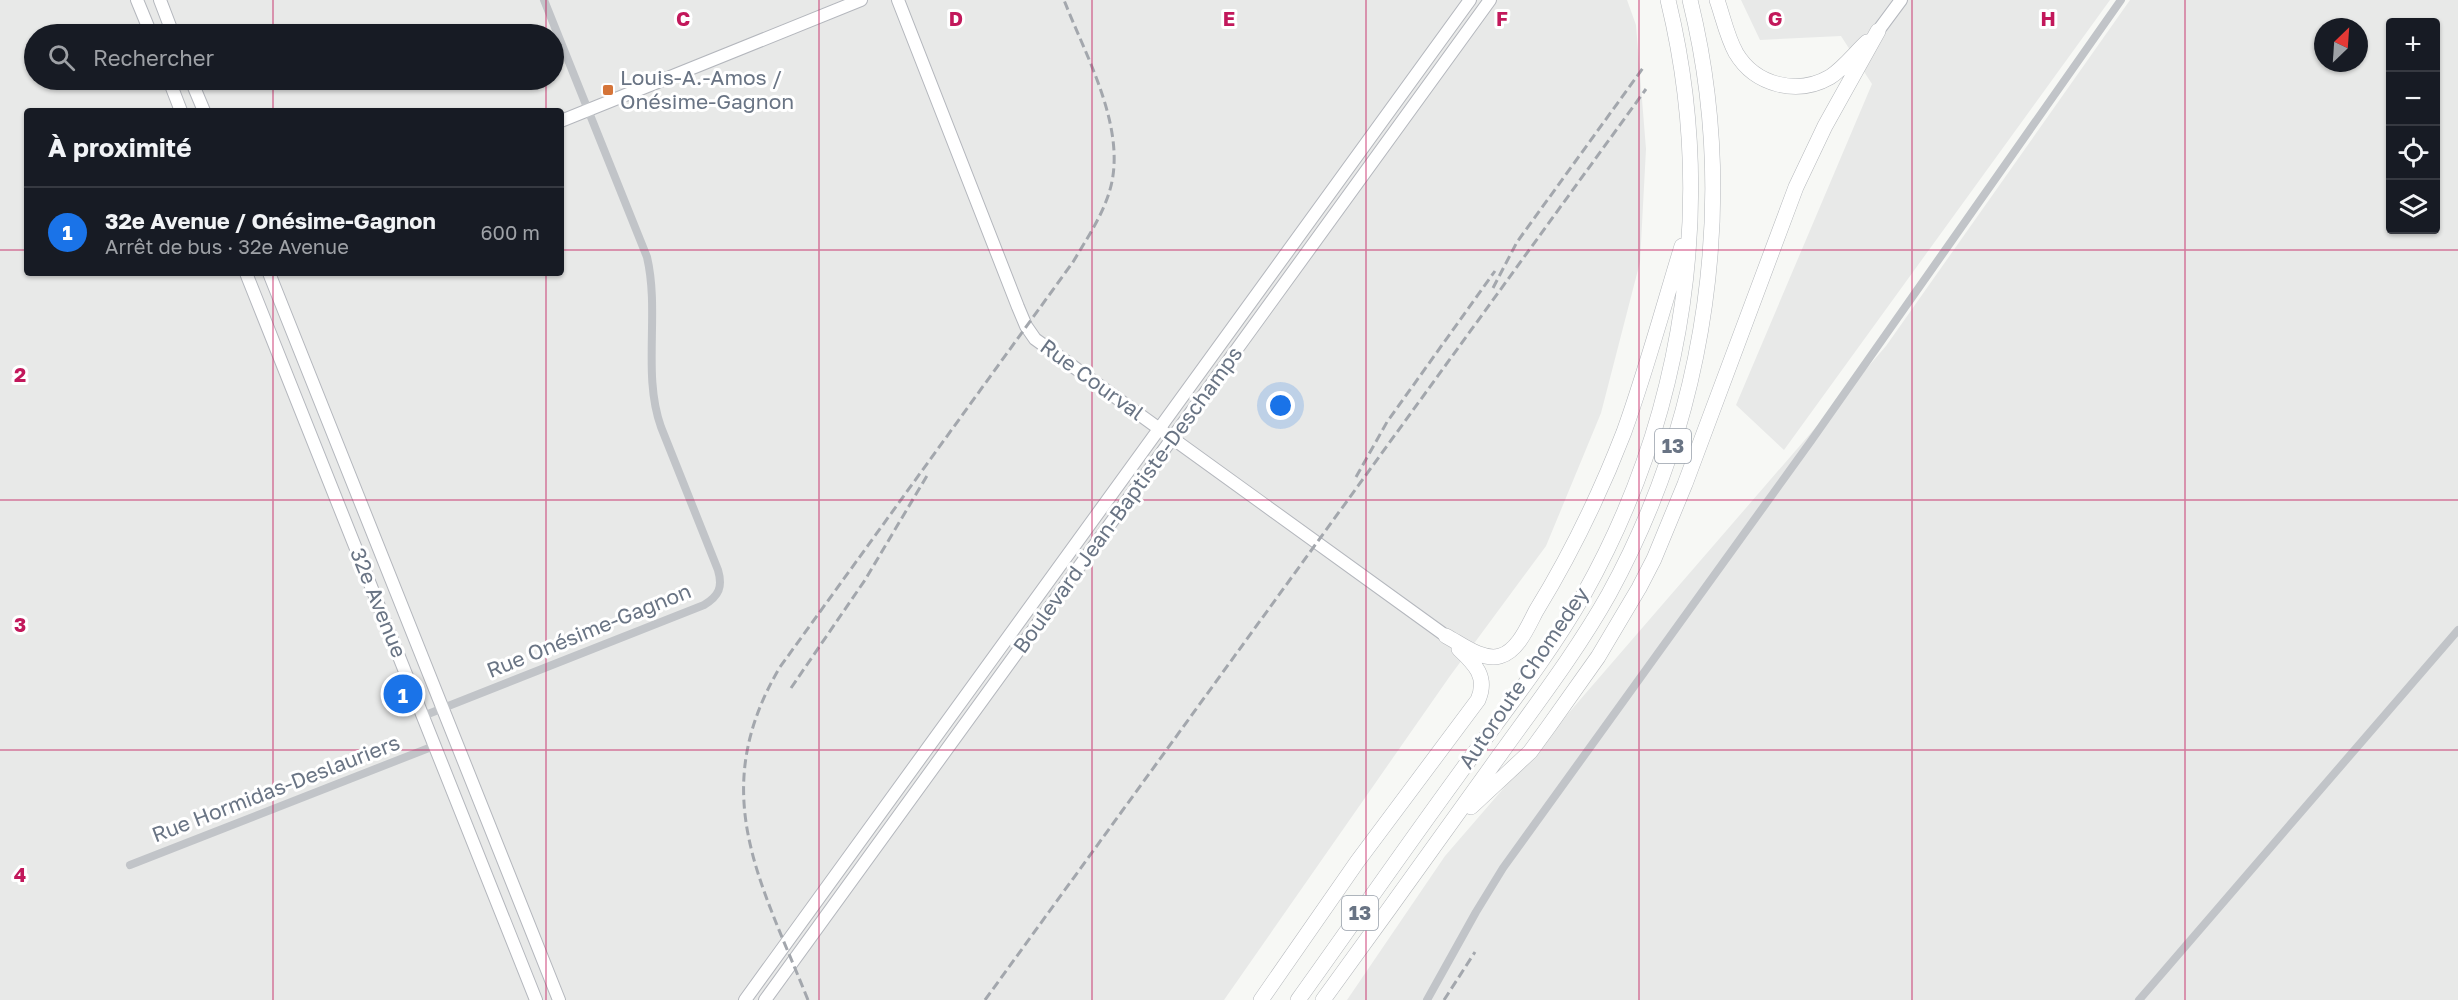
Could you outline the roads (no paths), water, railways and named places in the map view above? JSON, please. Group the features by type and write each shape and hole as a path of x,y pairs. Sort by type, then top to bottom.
{"highway":[{"name":"Autoroute Chomedey","path":"1298,1000 1528,680 1573,612 1608,548 1635,485 1667,384 1683,300 1690,220 1687,116 1680,55 1668,0"},
{"name":"Autoroute Chomedey","path":"1323,1000 1555,679 1599,612 1647,516 1680,422 1704,313 1713,205 1707,90 1690,0"},
{"path":"1717,0 1732,44 1741,60 1760,77 1785,86 1803,86 1828,78 1878,31"},
{"path":"1444,833 1530,752 1593,664 1654,559 1685,484 1796,187 1830,117 1878,31"},
{"path":"1446,636 1486,656 1503,656 1515,646 1542,602 1584,524 1623,434 1690,220"},
{"path":"1261,1000 1331,896 1478,700 1482,688 1480,674 1471,660 1446,636"}],"street":[{"path":"137,0 147,24"},
{"path":"160,0 170,24"},
{"name":"Rue Onésime-Gagnon","path":"544,0 554,24"},
{"path":"564,120 861,0"},
{"name":"Rue Courval","path":"898,0 1031,334 1050,351 1446,636"},
{"name":"Boulevard Jean-Baptiste-Deschamps","path":"746,1000 1470,0"},
{"name":"Boulevard Jean-Baptiste-Deschamps","path":"765,1000 1490,0"},
{"path":"1878,31 1901,0"},
{"path":"1427,1000 1503,868 1811,441 2121,0"},
{"name":"Rue Onésime-Gagnon","path":"423,716 704,605 717,595 721,587 716,564 657,413 653,383 652,293 647,257 564,49"},
{"path":"173,90 180,108"},
{"path":"195,90 203,108"},
{"name":"32e Avenue","path":"247,276 536,1000"},
{"name":"32e Avenue","path":"269,276 559,1000"},
{"path":"1057,571 1070,580"},
{"path":"2139,1000 2458,630"},
{"name":"Rue Hormidas-Deslauriers","path":"130,866 434,746"},
{"path":"764,974 777,984"}],"railway":[{"path":"808,1000 773,915 748,835 744,796 746,755 758,712 780,667 1073,262 1106,202 1114,169 1114,145 1109,120 1093,70 1064,0"},
{"path":"1493,288 1517,242 1643,68"},
{"path":"985,1000 1646,89"},
{"path":"1356,477 1387,422 1495,271"},
{"path":"791,688 865,580 928,474"},
{"path":"1444,1000 1475,952"}],"place":[{"name":"Louis-A.-Amos / Onésime-Gagnon","path":"608,90"},
{"name":"32e Avenue / Onésime-Gagnon","path":"403,694"}]}
